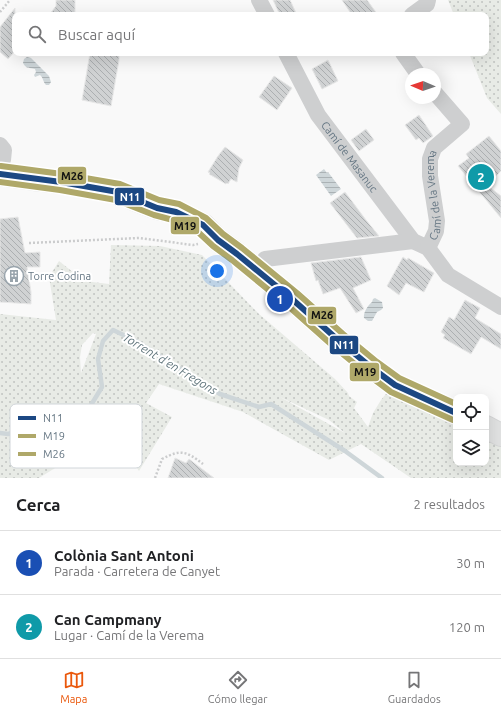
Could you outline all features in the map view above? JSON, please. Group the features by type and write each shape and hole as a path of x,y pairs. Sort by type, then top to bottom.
{"street":[{"path":"259,0 265,12"},
{"path":"416,12 427,4 428,0"},
{"name":"Camí de Masanuc","path":"288,56 318,115 413,241 428,248"},
{"path":"405,56 414,68"},
{"name":"Camí de la Verema","path":"428,248 436,232 437,221 430,176 430,160 434,148 462,124 441,100"},
{"path":"1,160 7,167 13,170 39,173 54,177 61,182 118,192 157,208 176,212 210,232 292,299 356,355 395,385 453,412"},
{"path":"1,160 135,185 159,192 189,206 219,222 242,240 362,343 380,356 409,375 453,396"},
{"path":"210,232 216,228 258,261 413,241"},
{"path":"428,248 448,275 501,307"},
{"path":"489,412 501,418"},
{"path":"489,429 501,435"}],"path":[{"path":"0,12 10,0"},
{"path":"29,243 139,238 193,246 210,232"},
{"path":"155,478 162,459 173,453 184,452 193,456 203,464"}],"shaded area":[{"path":"448,0 501,0 501,114 487,98 470,56 489,56 489,12 453,12"},
{"path":"27,57 31,58 49,76 51,82 49,85 46,85 40,75 35,77 35,69 24,65 24,59"},
{"path":"324,169 341,189 331,196 316,175"},
{"path":"111,245 160,246 202,255 259,314 335,379 349,396 357,402 354,408 368,427 373,413 389,390 453,422 453,466 489,466 489,439 501,445 501,478 411,478 361,444 329,460 243,412 159,384 146,403 172,417 142,466 142,404 10,404 10,468 55,468 39,478 0,478 0,314 56,320 49,277 59,261 84,281 109,284","holes":["93,333 96,334 81,373 80,357 82,345","280,397 329,420 345,433"]},
{"path":"375,298 382,302 383,308 377,312 372,321 368,321 364,318 364,314 367,307"}],"building":[{"path":"56,0 75,0 75,12 51,12 56,6"},
{"path":"273,0 290,0 296,12 279,12"},
{"path":"342,0 367,0 376,12 350,12"},
{"path":"15,8 15,12 12,12 12,54 8,59 0,52 0,27"},
{"path":"89,56 119,56 111,106 82,100"},
{"path":"328,60 338,81 322,89 312,69"},
{"path":"274,76 292,88 277,110 259,97"},
{"path":"419,115 433,136 423,143 419,138 416,140 405,125"},
{"path":"366,129 374,140 359,151 351,140"},
{"path":"489,136 501,151 501,171 487,185 501,196 501,218 458,166 469,158 466,154"},
{"path":"225,147 243,160 239,168 237,182 231,179 228,184 209,174 210,173 208,172"},
{"path":"345,192 379,236 357,238 330,203"},
{"name":"Torre Codina","path":"18,217 25,253 40,252 40,267 27,267 31,292 31,304 0,302 0,219"},
{"path":"361,257 371,280 353,288 364,309 356,313 340,288 323,294 318,280 316,281 311,263"},
{"path":"403,257 407,260 408,258 434,273 424,292 406,283 399,295 387,286"},
{"path":"465,300 480,308 475,318 501,334 501,349 481,337 471,354 443,338 445,335 441,332 449,317 454,320"},
{"path":"175,458 186,463 189,459 214,478 168,478"}],"waterway":[{"name":"Torrent d'en Fregons","path":"92,404 102,387 98,359 103,341 113,330 136,341 220,394 259,407 271,404 345,451 382,478"},
{"name":"Torrent d'en Fregons","path":"0,433 10,433"}],"transit line":[{"name":"M26","path":"1,166 62,174 120,184 159,200 179,204 206,218 223,234 297,293 377,362 399,378 453,403"},
{"name":"N11","path":"0,174 61,182 118,192 157,208 176,212 203,225 218,240 292,299 372,368 395,385 453,412"},
{"name":"M19","path":"0,182 60,190 116,200 154,215 173,220 198,232 213,246 287,305 333,346 391,392 453,420"}],"place":[{"name":"Can Campmany","path":"481,177"},
{"name":"Torre Codina","path":"14,276"},
{"name":"Colònia Sant Antoni","path":"280,299"}]}
